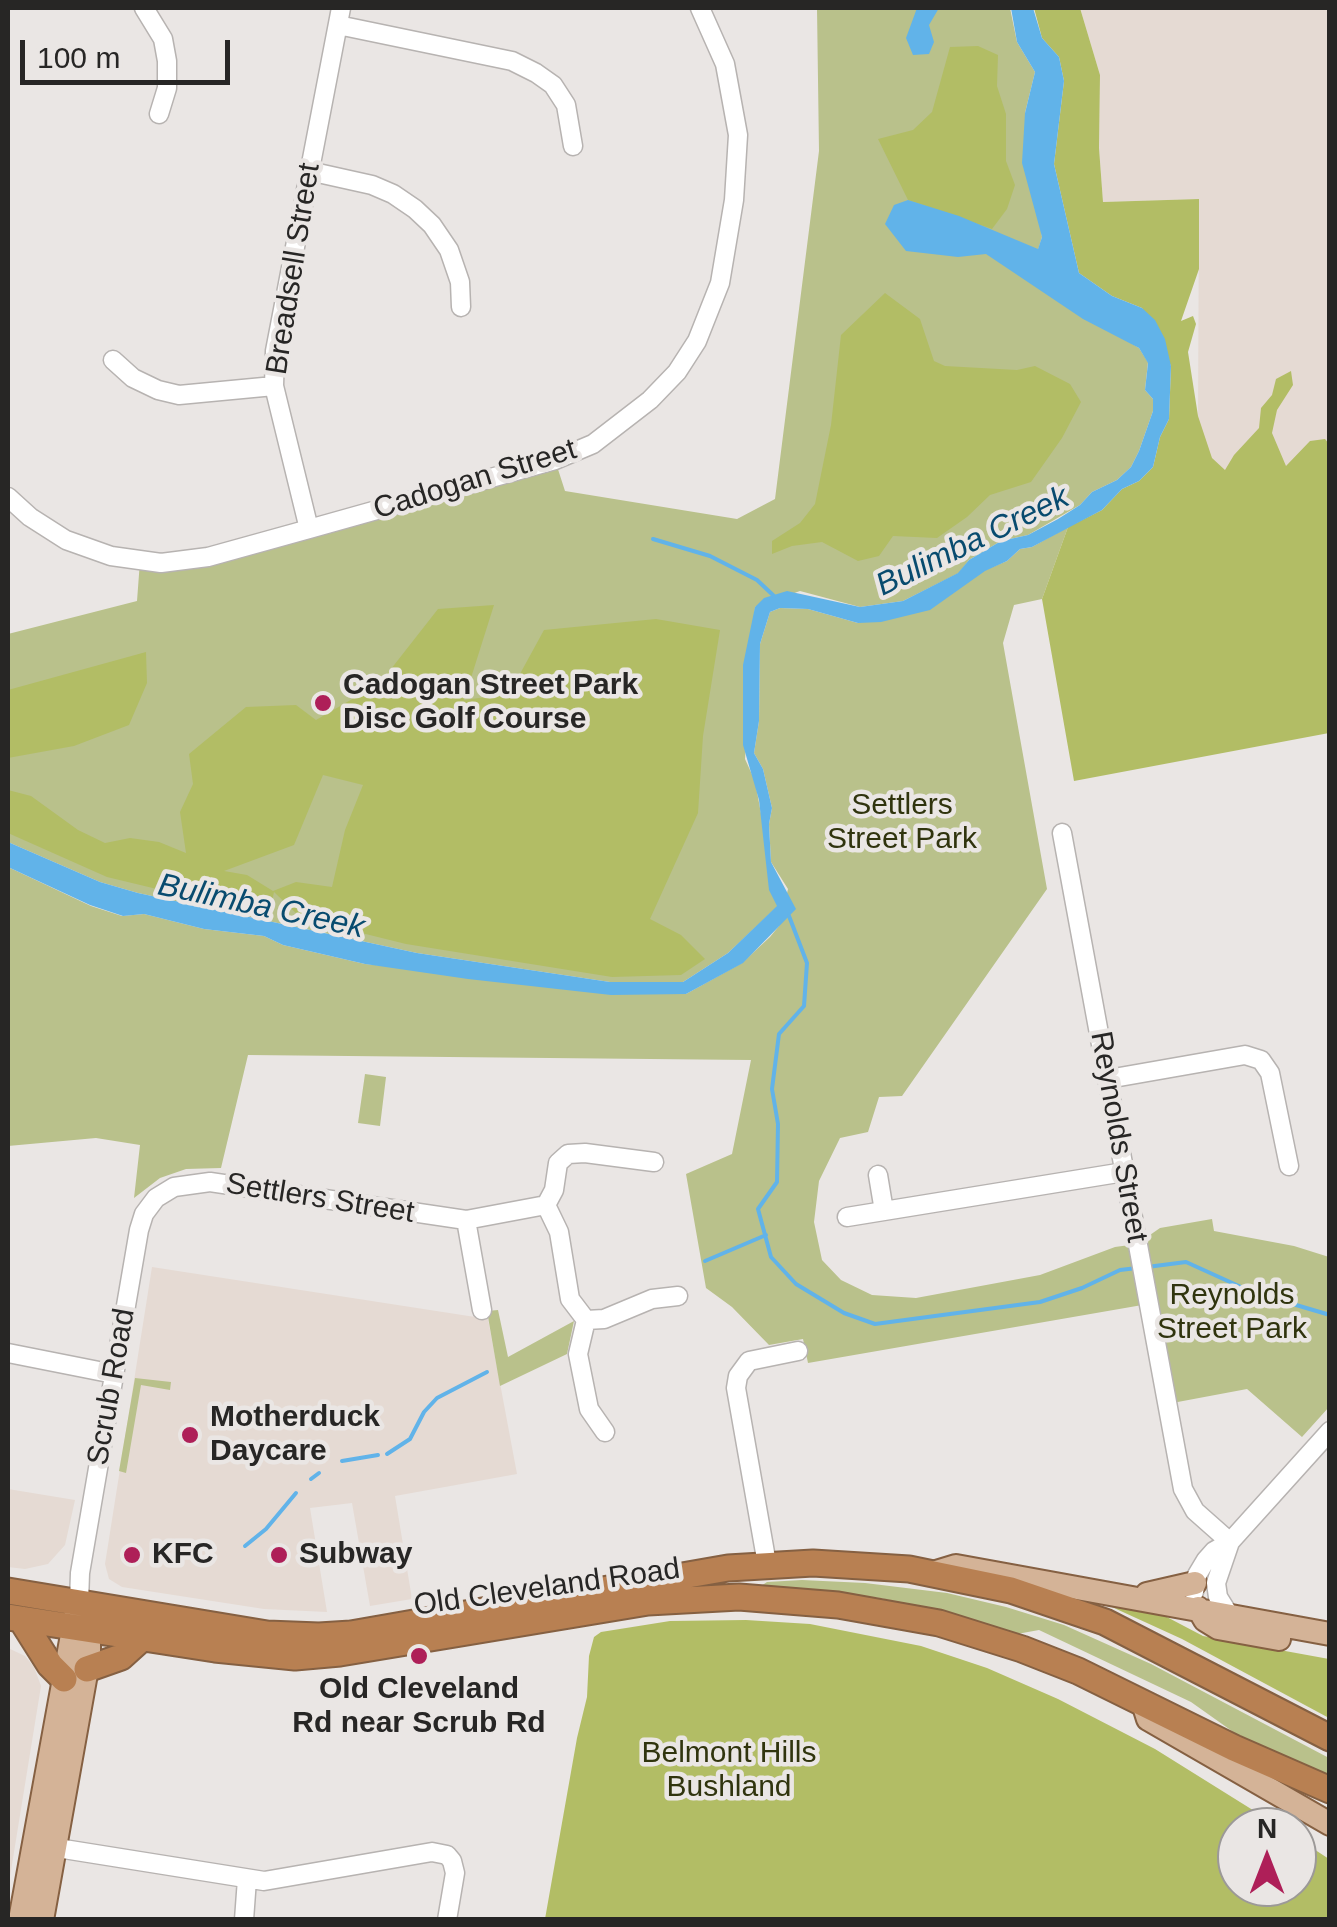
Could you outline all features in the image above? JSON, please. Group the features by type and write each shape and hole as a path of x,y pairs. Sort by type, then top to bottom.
{"highway":[{"name":"Old Cleveland Road","path":"14,1618 332,1636 767,1564 867,1565 933,1572 1011,1590 1105,1622 1330,1738"},
{"name":"Old Cleveland Road","path":"8,1591 142,1638 247,1654 320,1656 623,1604 707,1598 838,1604 969,1631 1078,1671 1330,1790"},
{"path":"14,1618 50,1665 76,1674 121,1657 142,1638"}],"main road":[{"name":"Old Cleveland Road","path":"933,1572 956,1566 1330,1634"},
{"path":"1139,1598 1153,1591 1195,1583"},
{"path":"1198,1608 1205,1620 1218,1628 1330,1648"},
{"name":"Scrub Road","path":"42,1920 46,1846 76,1674 80,1619"},
{"name":"Old Cleveland Road","path":"1142,1703 1148,1719 1330,1824"},
{"name":"Scrub Road","path":"20,1920 46,1846"}],"street":[{"path":"144,8 162,40 167,61 167,88 159,114"},
{"name":"Cadogan Street","path":"8,497 66,540 110,556 161,563 208,557 565,457 593,444 626,421 677,372 697,341 720,283 734,200 738,135 725,64 700,8"},
{"path":"340,16 512,61 536,73 553,85 566,105 573,146"},
{"name":"Breadsell Street","path":"309,529 274,386 279,323 340,16"},
{"path":"309,171 372,185 415,210 432,225 449,250 460,282 461,307"},
{"path":"113,360 133,378 179,395 274,386"},
{"name":"Reynolds Street","path":"1062,833 1183,1489 1196,1511 1230,1542"},
{"path":"1108,1079 1245,1055 1261,1060 1270,1073 1289,1166"},
{"path":"586,1320 570,1299 559,1232 546,1204 554,1190 558,1163 568,1154 654,1162"},
{"path":"847,1217 1124,1172"},
{"path":"878,1175 884,1211"},
{"name":"Settlers Street","path":"174,1186 210,1182 466,1220 546,1204"},
{"name":"Scrub Road","path":"80,1619 80,1573 144,1214 156,1198 174,1186"},
{"path":"466,1220 482,1310"},
{"path":"586,1320 604,1319 652,1299 678,1296"},
{"path":"586,1320 578,1354 590,1409 605,1432"},
{"path":"767,1564 736,1388 738,1376 749,1361 798,1351"},
{"path":"8,1353 114,1374"},
{"path":"1198,1608 1195,1583 1206,1560 1230,1542 1330,1431"},
{"path":"1228,1613 1218,1597 1216,1583 1230,1542"},
{"path":"46,1846 264,1881 432,1852 447,1856 455,1873 447,1920"},
{"path":"244,1920 247,1879"}],"shaded area":[{"path":"1080,8 1329,8 1329,534 1215,559 1198,416 1199,199 1103,202 1100,75"},
{"path":"152,1267 488,1319 517,1474 395,1496 412,1599 370,1606 352,1503 310,1508 327,1612 264,1609 122,1587 109,1579 105,1564"},
{"path":"8,1489 75,1500 65,1545 48,1564 25,1569 8,1567"},
{"path":"8,1648 25,1656 41,1686 8,1889"}],"green space":[{"path":"817,8 1010,8 1017,42 1035,72 1025,113 1042,237 1038,250 1126,340 1139,348 1148,362 1145,390 1153,399 1153,411 1131,467 1117,480 1028,535 1001,541 969,560 959,573 903,601 860,607 800,591 755,607 745,759 755,781 778,906 728,953 683,982 610,982 417,953 138,893 100,882 8,842 8,634 137,601 140,561 161,563 555,460 565,491 737,519 775,499 819,151"},
{"path":"1034,8 1080,8 1100,75 1103,202 1199,199 1199,269 1181,321 1193,316 1196,324 1188,352 1198,416 1212,458 1225,470 1259,428 1261,408 1272,395 1276,379 1291,371 1293,385 1277,410 1272,433 1286,466 1310,441 1325,439 1329,444 1329,733 1074,781 1042,599 1068,527 1102,510 1122,489 1139,481 1153,467 1169,419 1171,366 1142,308 1112,296 1079,273 1054,164 1064,81 1059,57 1042,38"},
{"path":"978,46 998,55 997,86 1006,114 1006,161 1015,185 1007,209 992,229 908,200 878,139 913,130 932,112 950,47"},
{"path":"885,293 920,319 934,361 945,366 1017,370 1035,366 1070,384 1081,402 1031,482 990,495 937,538 893,536 879,556 858,561 822,542 792,546 772,554 772,541 800,523 815,504 831,425 841,335"},
{"name":"Settlers Street Park","path":"1068,527 1042,599 1014,605 1003,643 1047,889 902,1096 879,1097 868,1132 840,1138 819,1181 814,1222 822,1260 841,1280 872,1295 916,1298 1040,1275 1115,1247 1137,1244 1160,1228 1212,1219 1214,1231 1294,1246 1329,1257 1329,1407 1302,1437 1247,1389 1167,1404 1148,1304 808,1363 803,1339 769,1345 732,1307 706,1288 686,1174 732,1154 751,1060 248,1055 221,1168 186,1169 160,1178 134,1198 140,1145 96,1138 8,1146 8,867 91,906 122,916 144,914 204,929 264,936 283,945 365,964 686,994 742,963 770,937 779,926 788,889 771,862 772,808 763,769 754,753 759,721 760,644 770,612 780,608 808,609 858,623 1007,561 1020,549 1032,547"},
{"path":"494,605 464,700 509,694 544,630 656,619 720,630 703,736 698,813 650,919 681,935 705,959 681,975 612,977 406,944 301,918 274,892 269,916 107,877 8,833 8,790 31,796 78,830 105,843 130,838 159,842 186,853 180,812 193,784 189,754 246,707 296,705 316,720 380,683 438,609","holes":["323,775 363,785 345,830 332,887 296,882 273,891 247,875 224,871 294,845"]},
{"path":"146,652 147,683 129,725 74,746 8,758 8,690"},
{"path":"365,1074 386,1077 380,1126 358,1123"},
{"path":"498,1310 508,1357 574,1321 567,1354 500,1386 487,1311"},
{"path":"135,1378 171,1382 170,1390 141,1385 126,1473 119,1471"},
{"path":"802,1580 947,1593 1064,1625 1151,1664 1329,1758 1329,1776 1239,1736 1191,1702 1039,1630 1017,1634 957,1615 880,1598 761,1586 767,1582"},
{"path":"1101,1602 1163,1615 1203,1636 1329,1659 1329,1718 1182,1639"},
{"name":"Belmont Hills Bushland","path":"670,1621 810,1624 921,1646 987,1668 1058,1699 1155,1749 1248,1807 1217,1807 1217,1907 1317,1907 1317,1851 1329,1859 1329,1919 545,1919 587,1697 594,1637 601,1632"}],"water":[{"path":"917,8 939,8 929,25 934,42 929,54 913,55 906,38"},
{"path":"1011,8 1033,8 1042,38 1059,57 1064,81 1054,164 1079,273 1112,296 1142,308 1155,320 1165,339 1171,366 1169,419 1153,467 1139,481 1122,489 1102,510 1032,547 1020,549 930,610 881,622 858,623 808,609 780,608 770,612 760,644 759,721 754,753 763,769 772,808 771,862 796,909 743,963 686,994 611,995 468,979 365,964 283,945 264,936 204,929 144,914 123,916 8,867 8,842 100,882 138,893 417,953 610,982 683,982 728,953 777,906 769,890 759,800 743,745 743,665 755,607 764,598 787,591 860,607 903,601 958,573 969,560 1001,541 1028,535 1058,519 1092,492 1117,480 1131,467 1153,411 1153,399 1145,390 1148,363 1139,348 1083,319 986,254 958,257 906,251 885,224 894,205 908,200 959,216 1038,249 1042,237 1022,163 1025,113 1035,72 1017,42"}],"waterway":[{"path":"653,539 710,556 757,580 774,596"},
{"path":"789,916 807,963 804,1006 779,1034 772,1089 778,1124 777,1182 758,1209 771,1257 796,1284 844,1313 875,1324 1040,1302 1120,1270 1137,1268"},
{"path":"705,1261 766,1235"},
{"path":"1147,1267 1186,1262 1252,1292 1330,1315"},
{"path":"387,1454 410,1439 424,1412 437,1398 487,1372"},
{"path":"342,1461 378,1455"},
{"path":"311,1479 319,1473"},
{"path":"245,1546 266,1529 296,1493"}],"place":[{"name":"Cadogan Street Park Disc Golf Course","path":"323,703"},
{"name":"Motherduck Daycare","path":"190,1435"},
{"name":"KFC","path":"132,1555"},
{"name":"Subway","path":"279,1555"},
{"name":"Old Cleveland Rd near Scrub Rd","path":"419,1656"}],"water label":[{"name":"Bulimba Creek","path":"973,542"},
{"name":"Bulimba Creek","path":"261,907"}],"park label":[{"name":"Reynolds Street Park","path":"1232,1313"}]}
